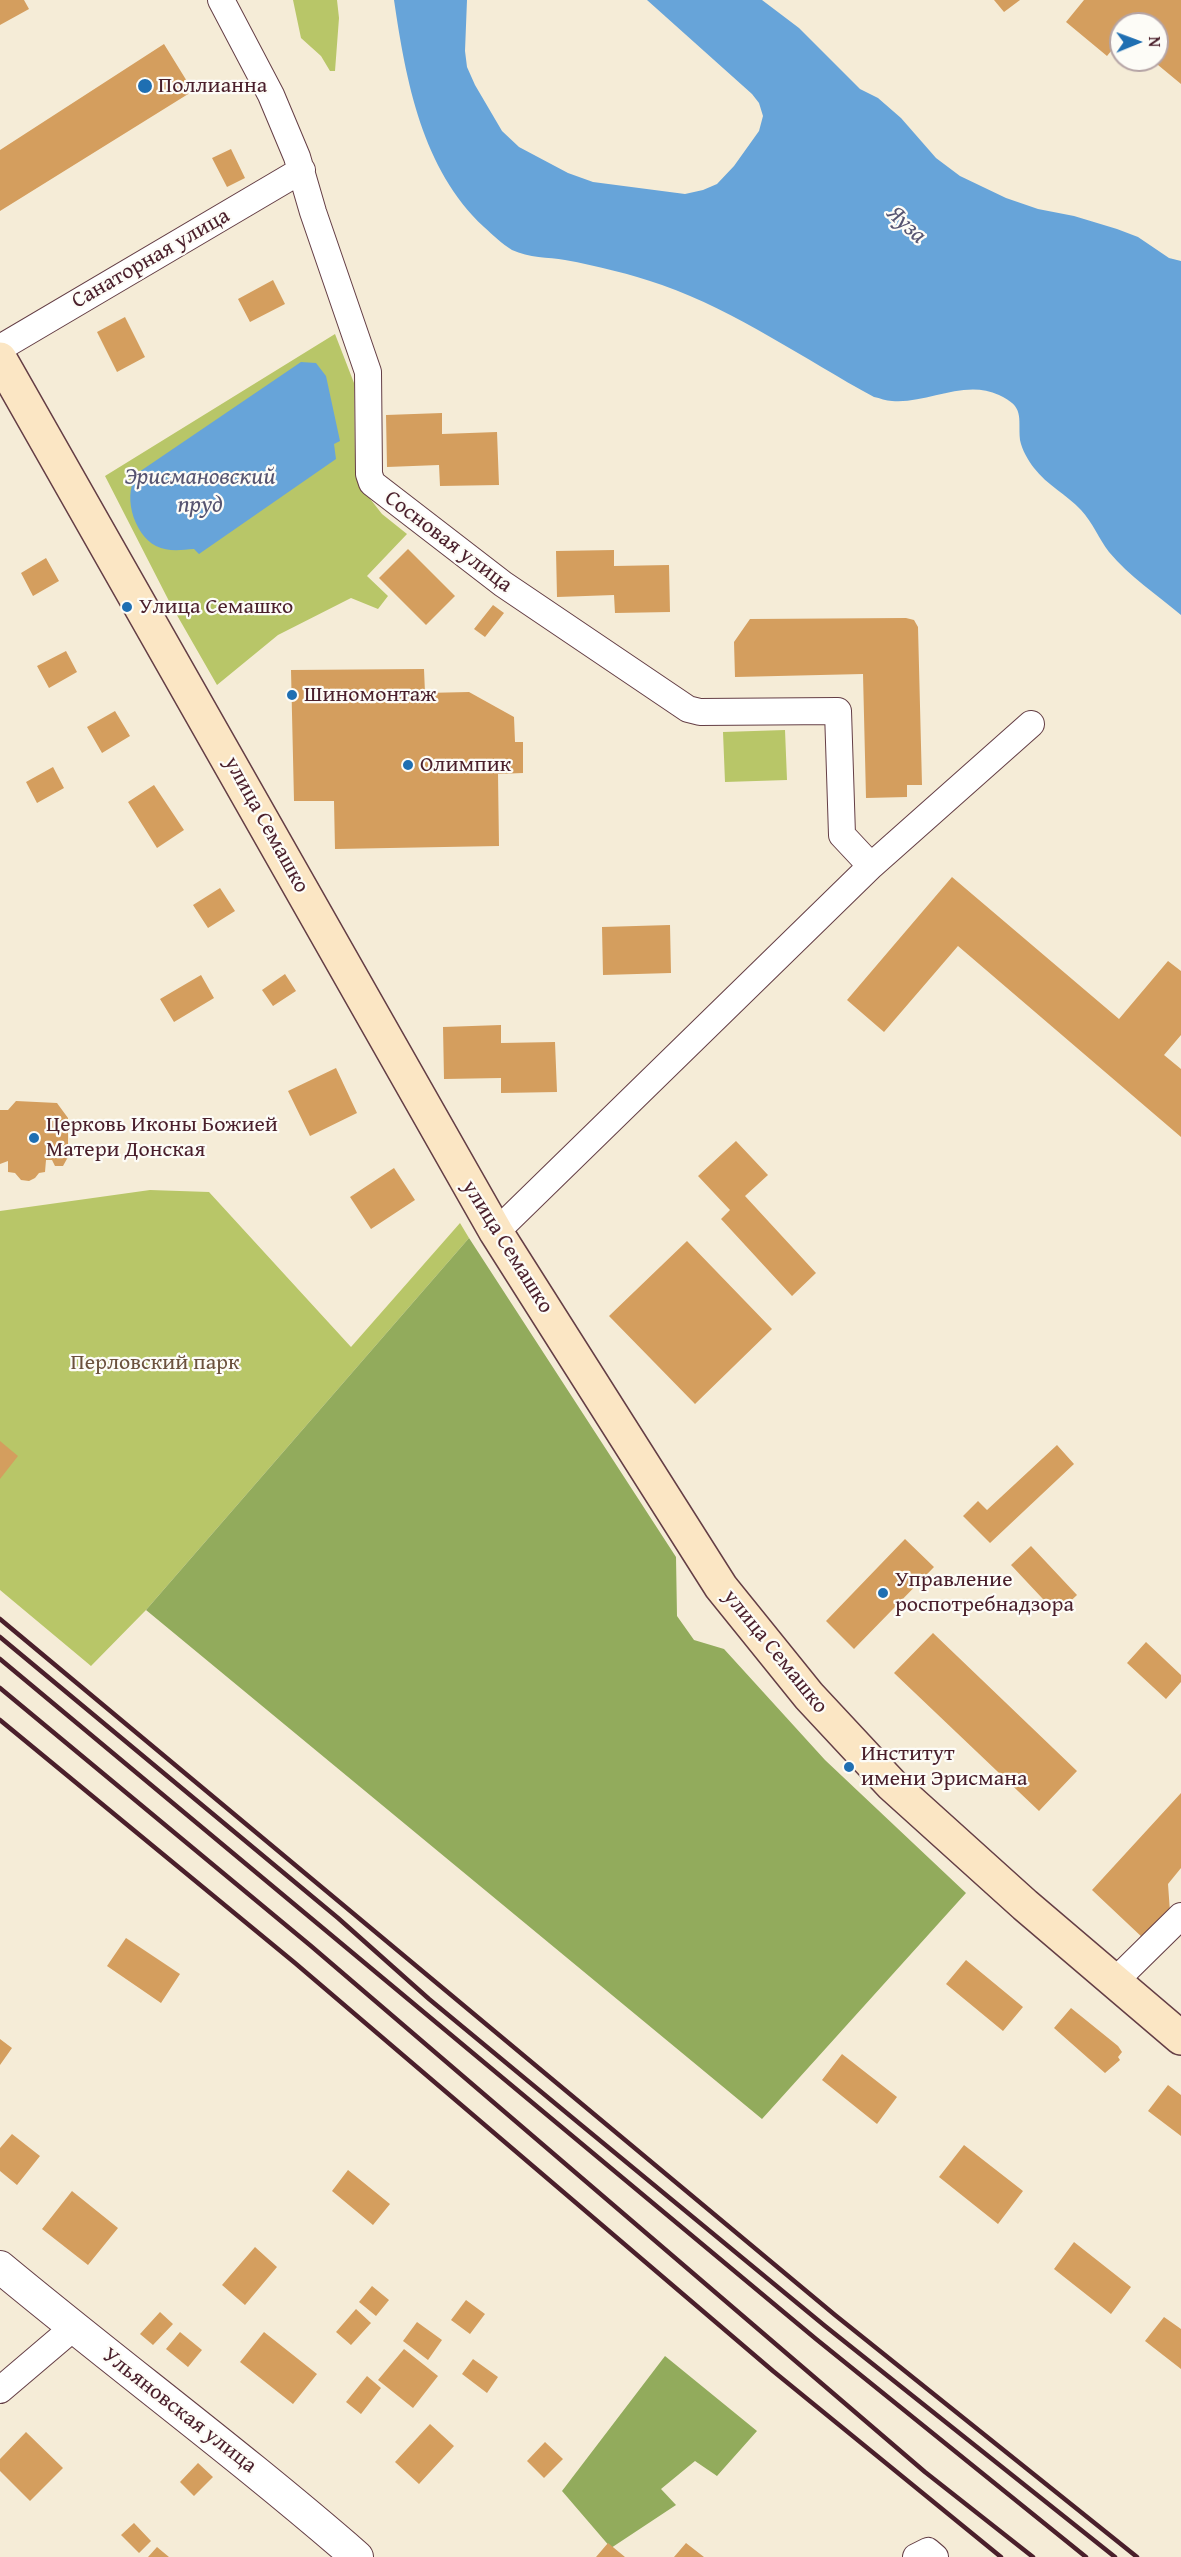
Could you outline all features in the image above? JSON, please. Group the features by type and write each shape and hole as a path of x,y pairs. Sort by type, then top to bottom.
{"main road":[{"name":"улица Семашко","path":"0,359 496,1232 721,1587 758,1635 852,1744 892,1785 1171,2031"}],"street":[{"name":"Сосновая улица","path":"222,0 271,96 302,170 368,372 369,474 372,483 503,584 688,709 700,712 838,711 842,835 871,866"},
{"name":"Санаторная улица","path":"0,348 302,170"},
{"path":"496,1232 871,866 1031,724"},
{"path":"1114,1982 1181,1916"},
{"name":"Ульяновская улица","path":"0,2267 73,2328 273,2484 357,2557"},
{"path":"0,2390 73,2328"}],"green space":[{"path":"293,0 337,0 339,18 335,71 330,71 321,56 301,38"},
{"path":"335,334 354,383 355,456 364,491 382,514 407,534 367,576 388,596 378,609 351,598 278,635 217,685 170,603 105,476"},
{"path":"785,730 787,780 725,782 723,732"},
{"name":"Перловский парк","path":"150,1190 209,1192 351,1347 460,1223 469,1238 146,1610 91,1666 0,1590 0,1211"},
{"path":"469,1238 676,1557 677,1616 694,1640 724,1649 825,1760 966,1893 762,2119 146,1610"},
{"path":"665,2356 757,2431 717,2476 695,2461 661,2489 676,2505 611,2548 562,2491"}],"water":[{"name":"Яуза","path":"394,0 467,0 465,51 467,67 502,131 519,147 568,173 593,182 685,194 717,184 734,166 759,131 763,116 759,103 752,94 647,0 762,0 799,28 860,89 878,98 901,118 936,158 960,176 1006,198 1038,209 1074,216 1138,237 1169,258 1181,261 1181,615 1117,561 1081,510 1034,468 1021,444 1017,408 1007,399 986,391 973,390 905,401 890,401 874,397 744,322 690,296 662,285 602,268 525,255 505,245 463,204 445,178 431,151 411,92"},
{"name":"Эрисмановский пруд","path":"301,362 316,363 326,376 340,441 334,444 336,459 199,554 194,549 161,548 148,540 136,523 130,501 134,480 139,472"}],"building":[{"path":"0,0 24,0 29,9 0,25"},
{"path":"994,0 1020,0 1004,12"},
{"path":"1084,0 1181,0 1181,84 1166,72 1169,72 1169,12 1109,12 1109,54 1107,56 1066,22"},
{"path":"164,44 193,91 0,211 0,150"},
{"path":"231,149 245,178 227,187 212,158"},
{"path":"273,280 285,304 250,322 238,299"},
{"path":"125,317 145,357 117,372 97,332"},
{"path":"442,413 442,434 497,432 499,485 440,486 439,465 387,467 386,415"},
{"path":"408,549 455,596 426,625 379,578"},
{"path":"614,550 614,566 669,565 670,612 615,613 614,595 557,597 556,551"},
{"path":"46,558 59,581 33,596 21,573"},
{"path":"493,605 504,613 485,637 474,629"},
{"path":"906,618 914,620 918,627 922,785 907,785 907,797 866,798 863,674 735,677 734,642 750,619"},
{"path":"66,651 77,672 49,688 37,666"},
{"name":"Олимпик","path":"424,669 425,693 469,692 514,717 515,742 523,742 523,773 498,774 499,846 335,849 334,801 294,801 291,670"},
{"path":"115,711 130,736 102,753 87,727"},
{"path":"53,767 64,788 37,803 26,782"},
{"path":"154,785 184,830 157,848 128,802"},
{"path":"952,877 1119,1019 1168,961 1181,971 1181,1035 1164,1055 1181,1069 1181,1137 958,946 884,1032 847,1000"},
{"path":"220,888 235,911 208,928 193,905"},
{"path":"670,925 671,973 603,975 602,927"},
{"path":"285,974 296,991 273,1006 262,990"},
{"path":"201,975 214,998 174,1022 160,999"},
{"path":"501,1025 501,1043 555,1042 557,1092 501,1093 501,1078 444,1079 443,1027"},
{"path":"336,1068 357,1113 310,1136 288,1091"},
{"name":"Церковь Иконы Божией Матери Донская","path":"16,1101 57,1103 68,1118 68,1157 63,1166 55,1166 52,1160 46,1160 45,1172 39,1173 29,1181 21,1180 15,1173 8,1172 8,1161 0,1164 0,1110 8,1110"},
{"path":"736,1141 768,1175 745,1196 816,1273 792,1296 721,1219 730,1210 698,1176"},
{"path":"394,1168 415,1200 371,1229 350,1197"},
{"path":"687,1241 772,1329 695,1404 609,1316"},
{"path":"0,1441 18,1456 0,1479"},
{"path":"1057,1445 1074,1464 990,1543 963,1516 978,1501 987,1510"},
{"path":"905,1539 934,1567 854,1649 826,1621"},
{"path":"1031,1546 1077,1595 1057,1614 1011,1565"},
{"path":"933,1633 1077,1771 1039,1811 894,1673"},
{"path":"1146,1642 1181,1675 1181,1682 1166,1699 1127,1663"},
{"path":"1181,1793 1181,1868 1168,1884 1170,1912 1144,1939 1092,1890"},
{"path":"126,1938 180,1974 161,2003 107,1966"},
{"path":"966,1960 1023,2007 1003,2031 946,1984"},
{"path":"1071,2008 1118,2046 1122,2052 1118,2057 1120,2060 1105,2073 1054,2028"},
{"path":"0,2039 12,2048 0,2065"},
{"path":"842,2054 897,2097 877,2124 822,2080"},
{"path":"1168,2085 1181,2095 1181,2136 1148,2111"},
{"path":"12,2134 40,2156 17,2185 0,2171 0,2148"},
{"path":"964,2145 1023,2191 998,2224 939,2177"},
{"path":"348,2170 390,2204 373,2225 332,2191"},
{"path":"72,2191 118,2228 88,2265 42,2229"},
{"path":"1074,2242 1131,2287 1111,2314 1054,2269"},
{"path":"255,2247 277,2267 245,2305 222,2285"},
{"path":"372,2286 389,2300 376,2316 359,2302"},
{"path":"466,2300 485,2314 470,2334 451,2320"},
{"path":"356,2309 371,2323 351,2345 336,2332"},
{"path":"160,2312 173,2324 153,2345 140,2334"},
{"path":"1164,2317 1181,2329 1181,2369 1145,2341"},
{"path":"417,2322 442,2340 428,2360 403,2341"},
{"path":"180,2332 202,2350 188,2367 166,2349"},
{"path":"264,2332 317,2374 293,2404 240,2362"},
{"path":"404,2349 438,2376 413,2408 378,2380"},
{"path":"473,2359 498,2377 487,2393 462,2374"},
{"path":"367,2376 381,2388 361,2414 346,2402"},
{"path":"430,2424 454,2446 419,2484 395,2462"},
{"path":"26,2432 63,2468 30,2501 0,2471 0,2459"},
{"path":"545,2442 563,2459 544,2478 527,2461"},
{"path":"198,2463 213,2477 194,2496 180,2482"},
{"path":"134,2523 151,2541 139,2553 121,2535"},
{"path":"608,2543 625,2557 596,2557"},
{"path":"686,2543 704,2557 674,2557"},
{"path":"157,2547 169,2557 148,2557"}],"railway":[{"path":"0,1619 835,2315 1137,2557"},
{"path":"0,1637 338,1918 429,1999 580,2124 825,2326 1115,2557"},
{"path":"0,1659 816,2339 1086,2557"},
{"path":"0,1688 311,1946 925,2472 1033,2557"},
{"path":"0,1720 295,1963 773,2371 1001,2557"}],"place":[{"name":"Поллианна","path":"145,86"},
{"name":"Улица Семашко","path":"127,607"},
{"name":"Шиномонтаж","path":"292,695"},
{"name":"Олимпик","path":"408,765"},
{"name":"Церковь Иконы Божией Матери Донская","path":"34,1138"},
{"name":"Управление роспотребнадзора","path":"883,1593"},
{"name":"Институт имени Эрисмана","path":"849,1767"}]}
